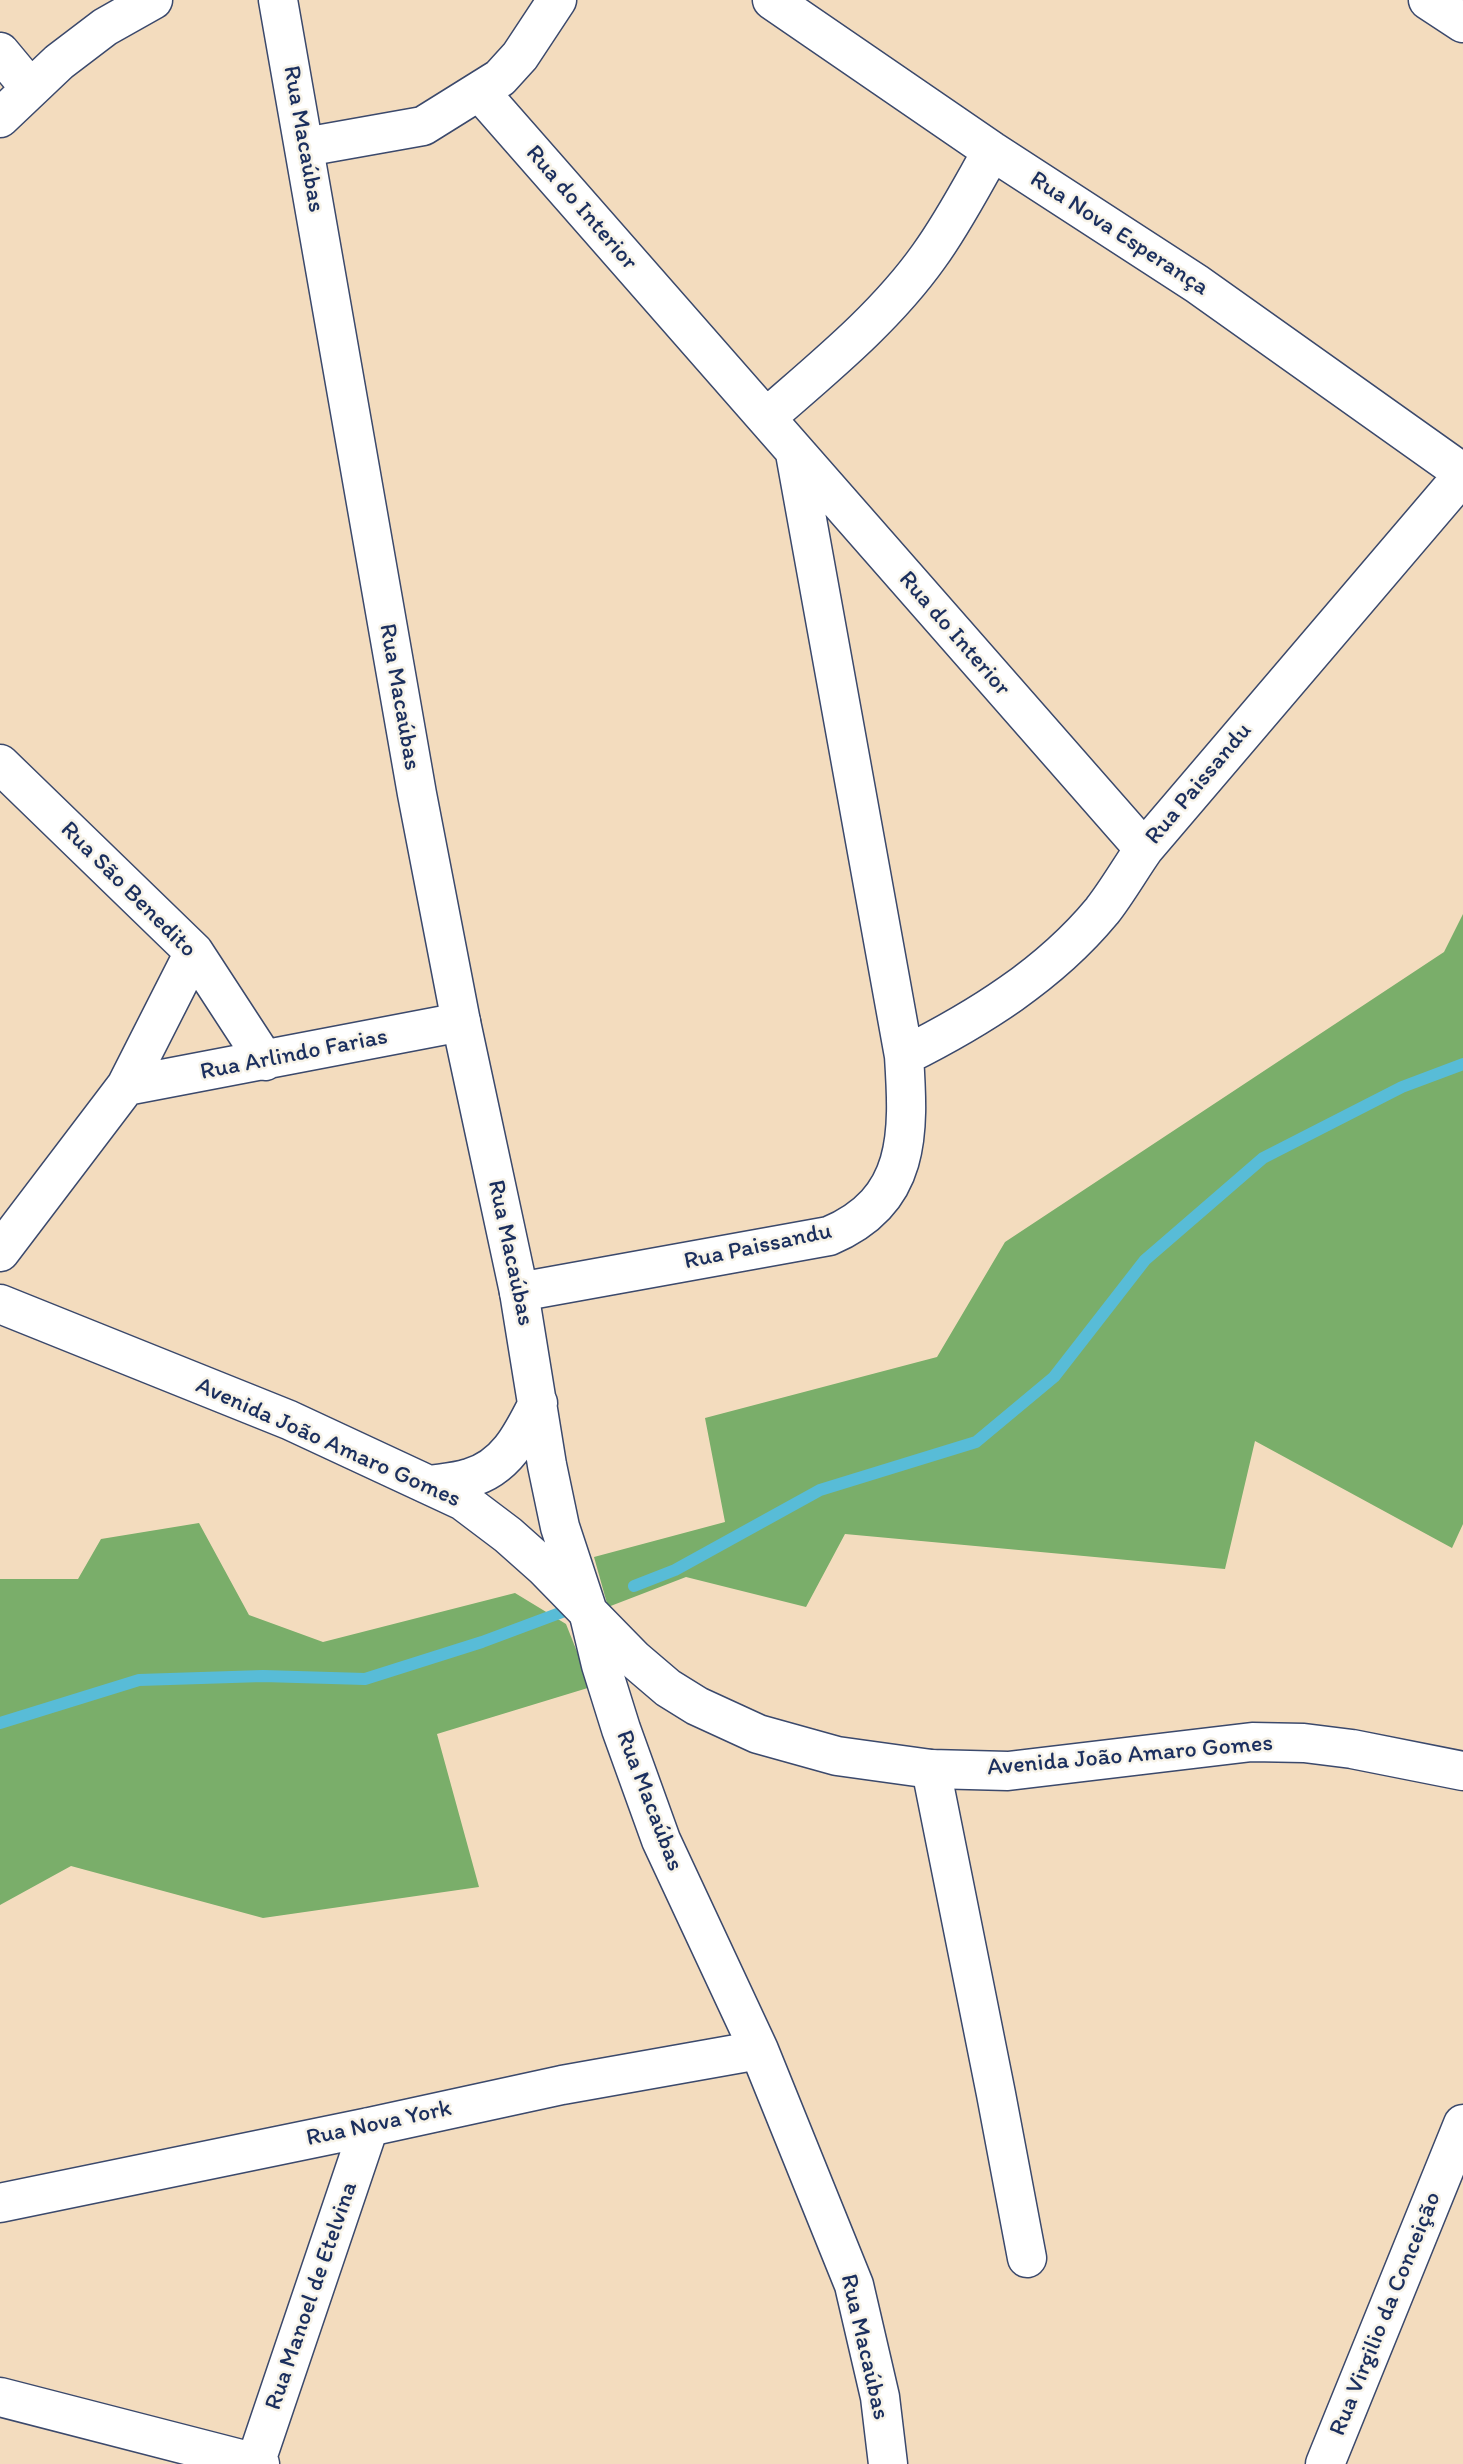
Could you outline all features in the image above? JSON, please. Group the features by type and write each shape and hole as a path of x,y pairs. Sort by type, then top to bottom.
{"street":[{"path":"0,118 30,88 105,27 153,0"},
{"name":"Rua Macaúbas","path":"278,0 378,580 461,1022 519,1292 547,1465 560,1527 589,1615 621,1729 661,1840 759,2050 854,2285 880,2397 887,2464"},
{"path":"305,148 422,126 480,92 500,78 520,56 557,0"},
{"name":"Rua Nova Esperança","path":"772,0 992,151 1197,284 1463,474"},
{"path":"1428,0 1463,23"},
{"path":"0,52 30,88"},
{"name":"Rua do Interior","path":"480,92 1144,849"},
{"path":"766,417 854,339 902,290 936,246 992,151"},
{"name":"Rua Paissandu","path":"519,1292 829,1236 865,1216 899,1167 905,1146 908,1108 904,1056 796,453"},
{"name":"Rua Paissandu","path":"904,1056 959,1028 1048,966 1104,909 1144,849 1463,474"},
{"name":"Rua São Benedito","path":"0,764 194,951 265,1061"},
{"path":"0,1252 127,1086 194,951"},
{"name":"Rua Arlindo Farias","path":"127,1086 461,1022"},
{"name":"Avenida João Amaro Gomes","path":"0,1304 289,1420 463,1501 544,1567 634,1659 668,1688 697,1706 758,1734 837,1756 932,1769 1008,1771 1252,1742 1352,1749 1463,1771"},
{"path":"430,1485 470,1478 497,1465 519,1441 538,1403"},
{"path":"932,1769 1027,2258"},
{"name":"Rua Nova York","path":"0,2203 562,2085 759,2050"},
{"name":"Rua Virgilio da Conceição","path":"1325,2464 1463,2124"},
{"name":"Rua Manoel de Etelvina","path":"257,2464 369,2127"},
{"path":"0,2398 257,2464"}],"green space":[{"path":"1463,914 1463,1524 1452,1548 1255,1441 1225,1569 845,1534 806,1607 686,1577 608,1607 594,1557 725,1522 705,1418 937,1357 1005,1242 1444,952"},
{"path":"199,1523 249,1615 323,1642 515,1593 566,1624 591,1687 437,1734 479,1887 263,1918 71,1866 0,1905 0,1579 78,1579 101,1539"}],"waterway":[{"path":"634,1586 675,1570 820,1490 976,1442 1054,1377 1145,1260 1263,1158 1402,1087 1463,1064"},
{"path":"0,1723 139,1680 263,1676 365,1679 482,1642 565,1611"}]}
